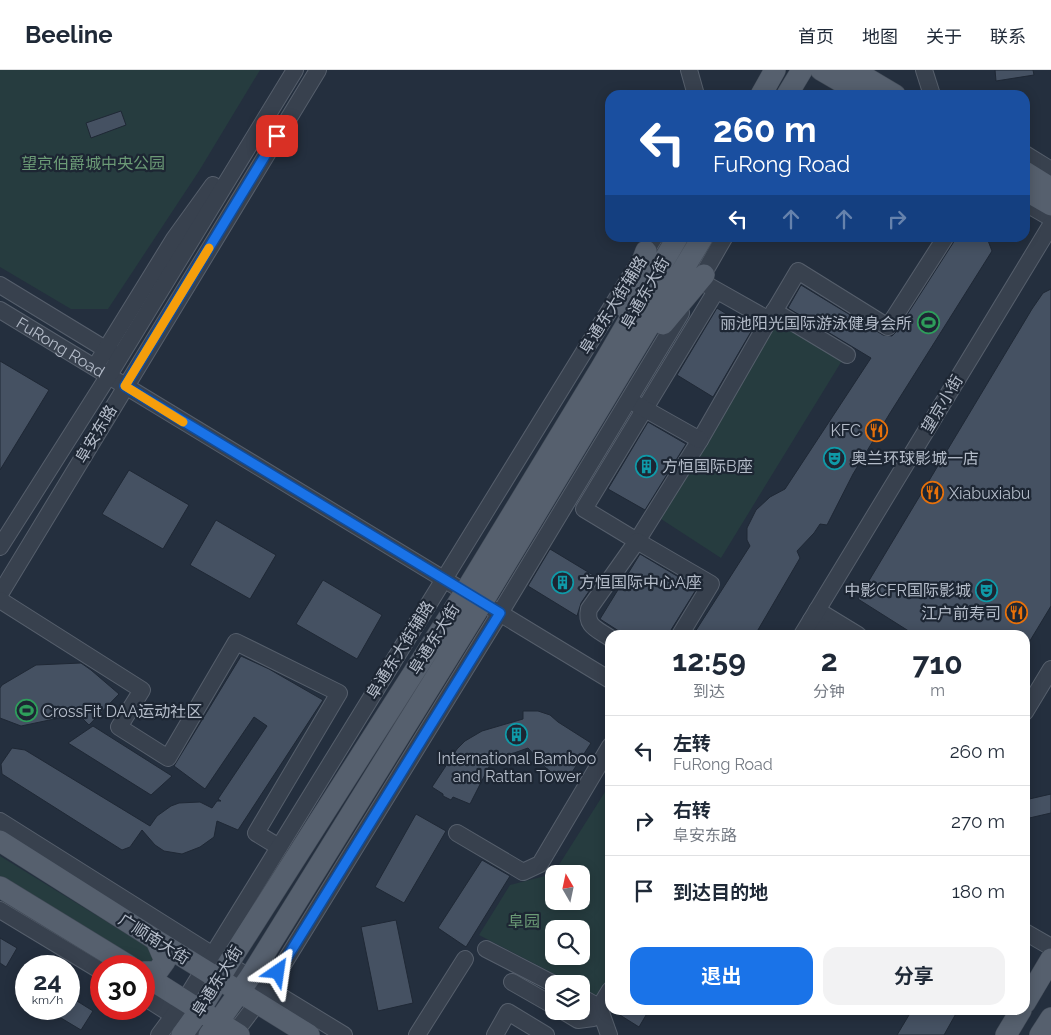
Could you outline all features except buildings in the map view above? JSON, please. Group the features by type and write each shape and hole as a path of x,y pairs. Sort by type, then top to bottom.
{"main road":[{"path":"764,90 775,70"},
{"path":"790,90 802,70"},
{"path":"821,70 855,90"},
{"path":"853,70 887,90"},
{"path":"1030,175 1051,188"},
{"path":"1030,193 1051,205"},
{"name":"阜通东大街","path":"615,384 675,242"},
{"name":"阜通东大街","path":"206,1026 254,990 482,603 700,242"},
{"path":"615,384 650,244"},
{"path":"615,384 707,282"},
{"name":"阜通东大街","path":"206,1026 216,966 482,603"},
{"name":"广顺南大街","path":"0,841 156,940 216,966 254,990 309,1035"},
{"path":"0,887 111,955"},
{"path":"155,972 164,961 156,940"},
{"path":"1030,995 1051,959"},
{"path":"155,983 206,1026"},
{"path":"1006,1035 1018,1015"},
{"path":"1040,1035 1051,1018"}],"street":[{"path":"0,285 113,354 174,239 212,188 284,70"},
{"name":"阜安东路","path":"0,547 102,371 296,70"},
{"name":"阜安东路","path":"0,594 318,70"},
{"path":"689,70 695,90"},
{"path":"924,70 930,90"},
{"path":"1030,157 1051,170"},
{"path":"1030,206 1051,218"},
{"name":"望京小街","path":"805,630 1051,225"},
{"path":"683,630 711,584 584,510 644,409 707,282 722,242"},
{"path":"605,634 590,624 587,617 589,609 637,541 700,440 798,271 888,327 942,242"},
{"name":"阜通东大街辅路","path":"216,966 279,847 650,244"},
{"path":"707,282 847,355"},
{"name":"FuRong Road","path":"0,310 605,677"},
{"path":"615,384 644,409 700,440"},
{"path":"0,600 142,690 119,727 168,758 236,642 339,693 256,833 279,847"},
{"path":"817,610 832,630"},
{"path":"817,610 850,630"},
{"path":"1030,704 1051,669"},
{"path":"457,832 523,872 540,864 605,754"},
{"path":"0,821 216,966"},
{"path":"0,910 90,965"},
{"path":"1030,935 1051,947"},
{"path":"486,949 545,979"},
{"path":"417,1035 465,958"},
{"path":"512,982 545,1001"},
{"path":"254,990 344,1035"},
{"path":"590,1018 605,998"},
{"path":"590,1002 600,1007 609,1035"},
{"path":"155,1003 206,1026"},
{"path":"494,1035 508,1012 546,1035"},
{"path":"159,1035 206,1026"}],"green space":[{"name":"望京伯爵城中央公园","path":"0,70 260,70 199,171 108,309 71,309 0,267"},
{"path":"778,319 843,359 721,558 658,517"},
{"name":"阜园","path":"605,792 605,988 600,997 590,992 590,975 557,975 479,935 510,885 545,876 545,910 590,910 590,865 559,865"},
{"path":"0,856 156,952 158,960 155,963 155,955 128,955 0,876"}],"slow traffic":[{"path":"183,422 125,386 209,248"}],"place":[{"name":"丽池阳光国际游泳健身会所","path":"928,323"},
{"name":"KFC","path":"877,430"},
{"name":"奥兰环球影城一店","path":"835,458"},
{"name":"方恒国际B座","path":"646,466"},
{"name":"Xiabuxiabu","path":"933,493"},
{"name":"方恒国际中心A座","path":"563,582"},
{"name":"中影CFR国际影城","path":"987,590"},
{"name":"江户前寿司","path":"1017,613"},
{"name":"CrossFit DAA运动社区","path":"26,711"},
{"name":"International Bamboo and Rattan Tower","path":"517,734"}],"route":[{"path":"277,136 125,386 500,613 278,972"}]}
